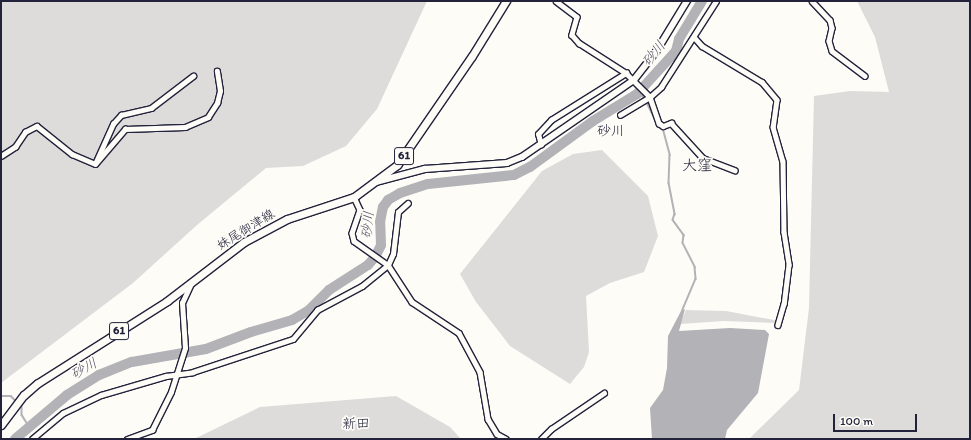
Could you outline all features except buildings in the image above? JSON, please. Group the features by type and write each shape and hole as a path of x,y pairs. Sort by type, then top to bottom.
{"main road":[{"name":"妹尾御津線","path":"1,425 24,395 38,383 167,300 267,228 354,197 397,165 472,56 506,1"}],"street":[{"path":"556,1 577,17 572,35 579,43 636,81 648,98 659,123 663,126 671,123 703,158 735,170"},
{"path":"375,182 425,169 507,162 541,145 636,81 656,52 687,1"},
{"path":"620,115 648,98 674,69 716,1"},
{"path":"812,1 830,20 832,28 829,41 832,51 865,76"},
{"path":"694,38 702,46 762,82 777,100 773,127 783,160 784,232 788,266 784,304 778,325"},
{"path":"95,164 104,157 126,129 185,127 208,117 217,103 220,91 217,71"},
{"path":"541,145 538,134 551,120 626,73"},
{"path":"95,164 113,124 121,115 150,108 193,76"},
{"path":"1,156 15,146 25,132 37,126 72,154 95,164"},
{"path":"354,197 360,210 352,237 362,247 387,264 412,302 459,332 480,372 488,419 496,434 506,439"},
{"path":"32,439 63,412 101,395 159,378 176,375 293,339 317,310 362,286 387,264 393,254 398,212 408,203"},
{"path":"127,439 152,430 163,410 183,359 185,348 182,303 192,281"},
{"path":"543,439 551,428 604,393"}],"shaded area":[{"path":"1,1 427,1 377,109 346,146 303,166 266,168 197,225 133,283 1,383"},
{"path":"857,1 970,1 970,439 749,439 799,390 809,308 814,96 850,91 889,92 875,37"},
{"path":"602,150 648,196 658,236 644,272 610,283 586,296 589,352 584,367 570,384 510,346 476,302 460,274 542,171 573,154"},
{"path":"685,309 679,331 730,328 765,330 769,334 758,393 727,430 725,439 652,439 650,408 663,390 667,368 668,336 681,311"},
{"path":"686,310 726,311 774,320 776,323 724,321 680,324"},
{"path":"396,396 450,427 461,439 194,439 260,407"}],"waterway":[{"name":"砂川","path":"15,439 67,395 99,375 132,362 206,349 251,332 292,320 309,310 329,290 368,265 375,257 381,245 380,222 383,207 388,200 400,193 428,184 514,175 530,167 593,121 637,94 676,51 679,39 702,1"},
{"path":"640,92 644,98"},
{"path":"646,101 657,123"},
{"path":"663,128 670,155 669,183 675,214 673,220 684,235 683,243 695,267 696,279 683,310"},
{"path":"1,396 11,396 15,400"},
{"path":"22,406 22,415 29,426"}],"district":[{"name":"砂川","path":"611,131"},
{"name":"大窪","path":"697,166"},
{"name":"新田","path":"356,424"}]}
